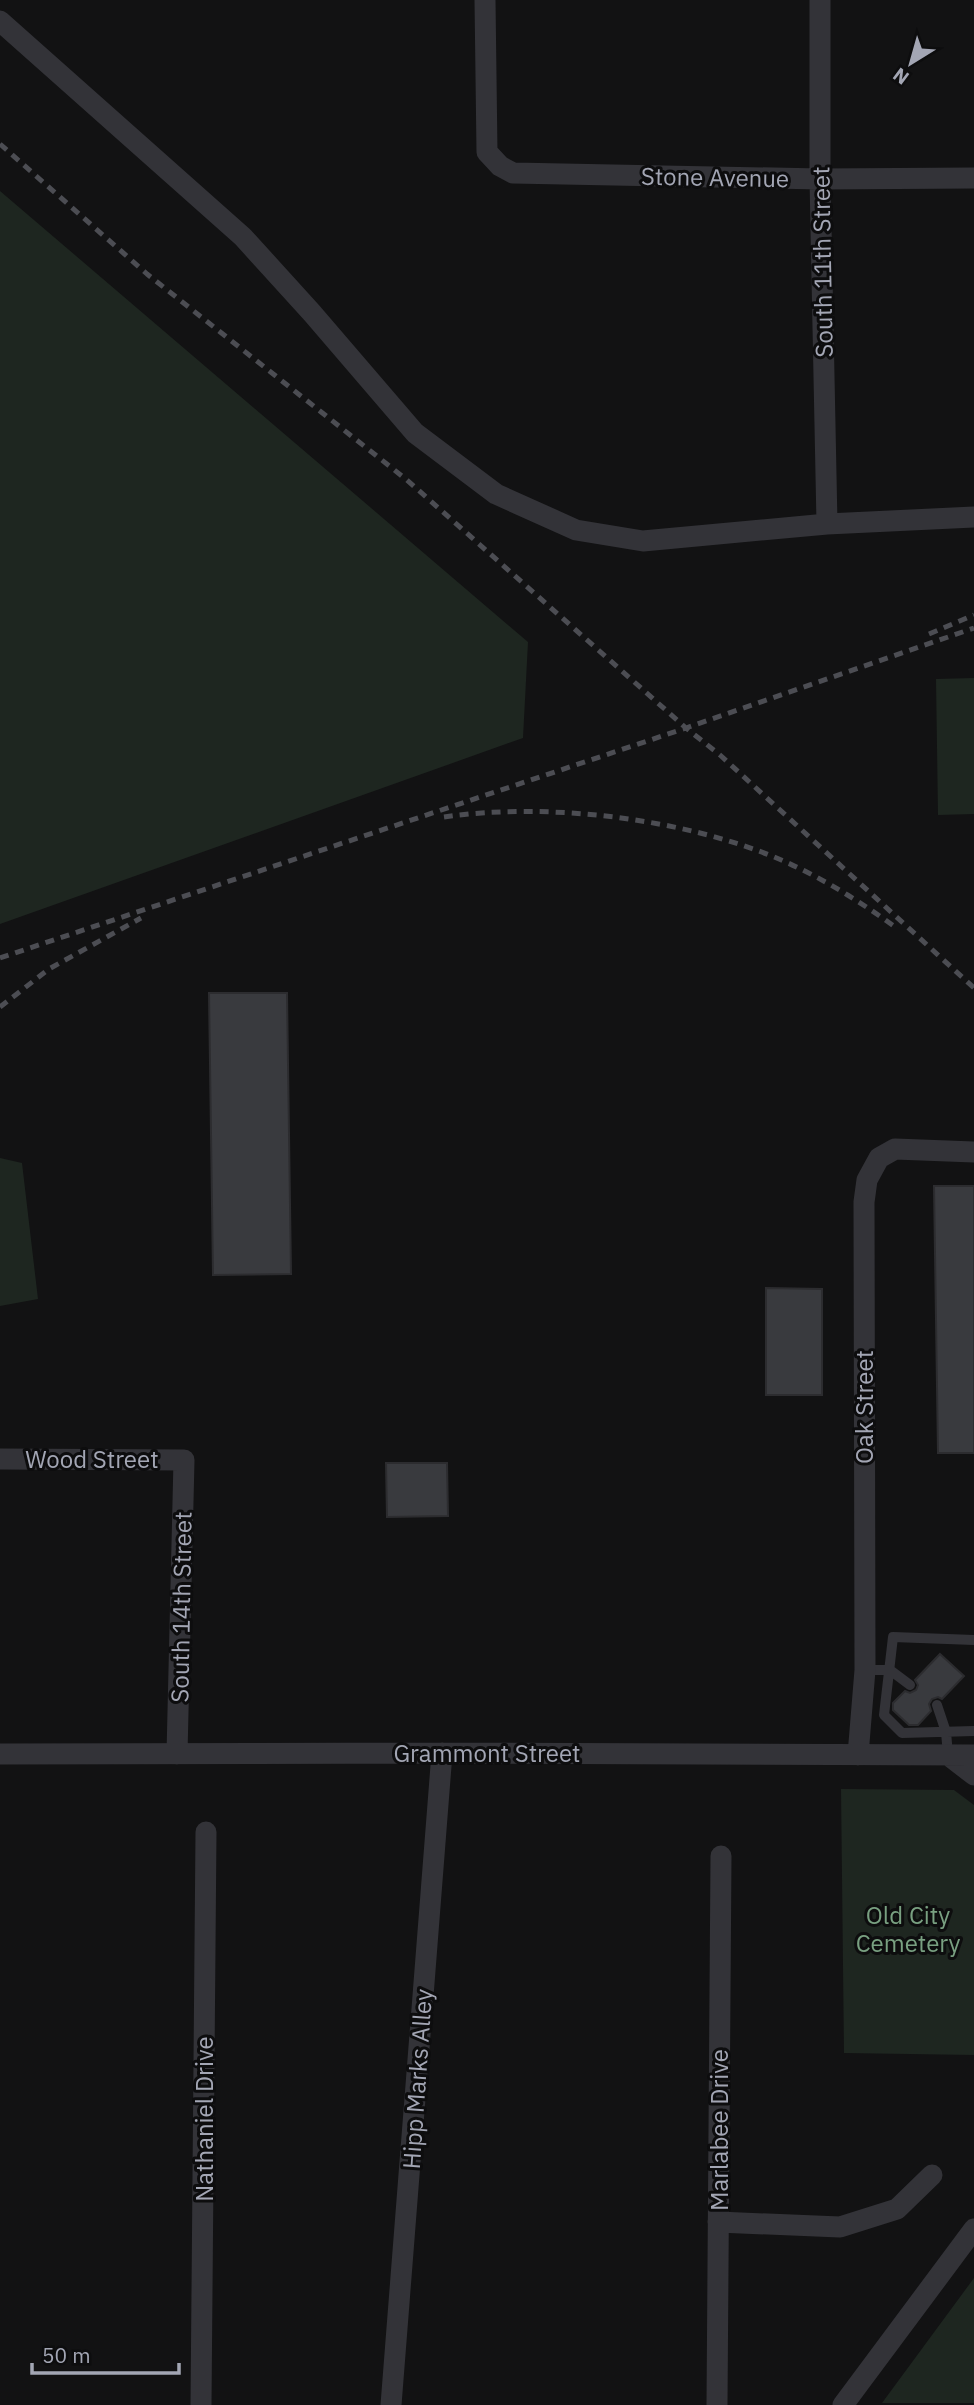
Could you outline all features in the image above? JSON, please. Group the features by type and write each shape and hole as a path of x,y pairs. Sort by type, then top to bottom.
{"street":[{"name":"Stone Avenue","path":"485,0 487,152 500,166 513,173 820,179 974,178"},
{"name":"South 11th Street","path":"820,0 820,179 827,524"},
{"path":"0,20 243,237 415,433 496,494 576,530 643,541 827,524 974,517"},
{"name":"Oak Street","path":"858,1755 865,1670 864,1202 867,1180 879,1158 895,1149 974,1152"},
{"name":"Wood Street","path":"0,1459 184,1460"},
{"name":"South 14th Street","path":"177,1754 184,1460"},
{"name":"Hipp Marks Alley","path":"391,2405 442,1753"},
{"name":"Grammont Street","path":"0,1754 974,1755"},
{"path":"948,1755 974,1775"},
{"name":"Nathaniel Drive","path":"201,2405 206,1832"},
{"name":"Marlabee Drive","path":"717,2405 721,1856"},
{"path":"718,2222 840,2227 897,2209 932,2175"},
{"path":"844,2405 974,2230"}],"lane":[{"path":"974,1640 893,1637 884,1715 902,1733 974,1731"},
{"path":"865,1670 890,1670 910,1685"},
{"path":"937,1705 946,1732 948,1755"}],"green space":[{"path":"0,191 528,642 523,738 0,924"},
{"path":"974,678 974,814 938,815 936,679"},
{"path":"0,1158 22,1163 38,1299 0,1306"},
{"name":"Old City Cemetery","path":"841,1789 954,1790 974,1805 974,2055 844,2053"},
{"path":"974,2278 974,2403 882,2403"}],"building":[{"path":"209,993 287,993 291,1274 213,1275"},
{"path":"934,1186 974,1186 974,1453 938,1453"},
{"path":"766,1288 822,1289 822,1395 766,1395"},
{"path":"386,1463 447,1463 448,1516 387,1517"},
{"path":"940,1654 964,1676 942,1699 932,1699 929,1704 931,1711 918,1725 909,1725 893,1710 893,1703 905,1691 910,1693 916,1690 918,1685 915,1680"}],"railway":[{"path":"0,144 147,274 407,480 686,728 720,755 974,988"},
{"path":"929,634 974,615"},
{"path":"0,958 686,728 974,628"},
{"path":"444,817 526,811 570,813 614,817 700,833 741,845 795,866 870,909 898,929"},
{"path":"0,1007 49,969 141,918"}]}
